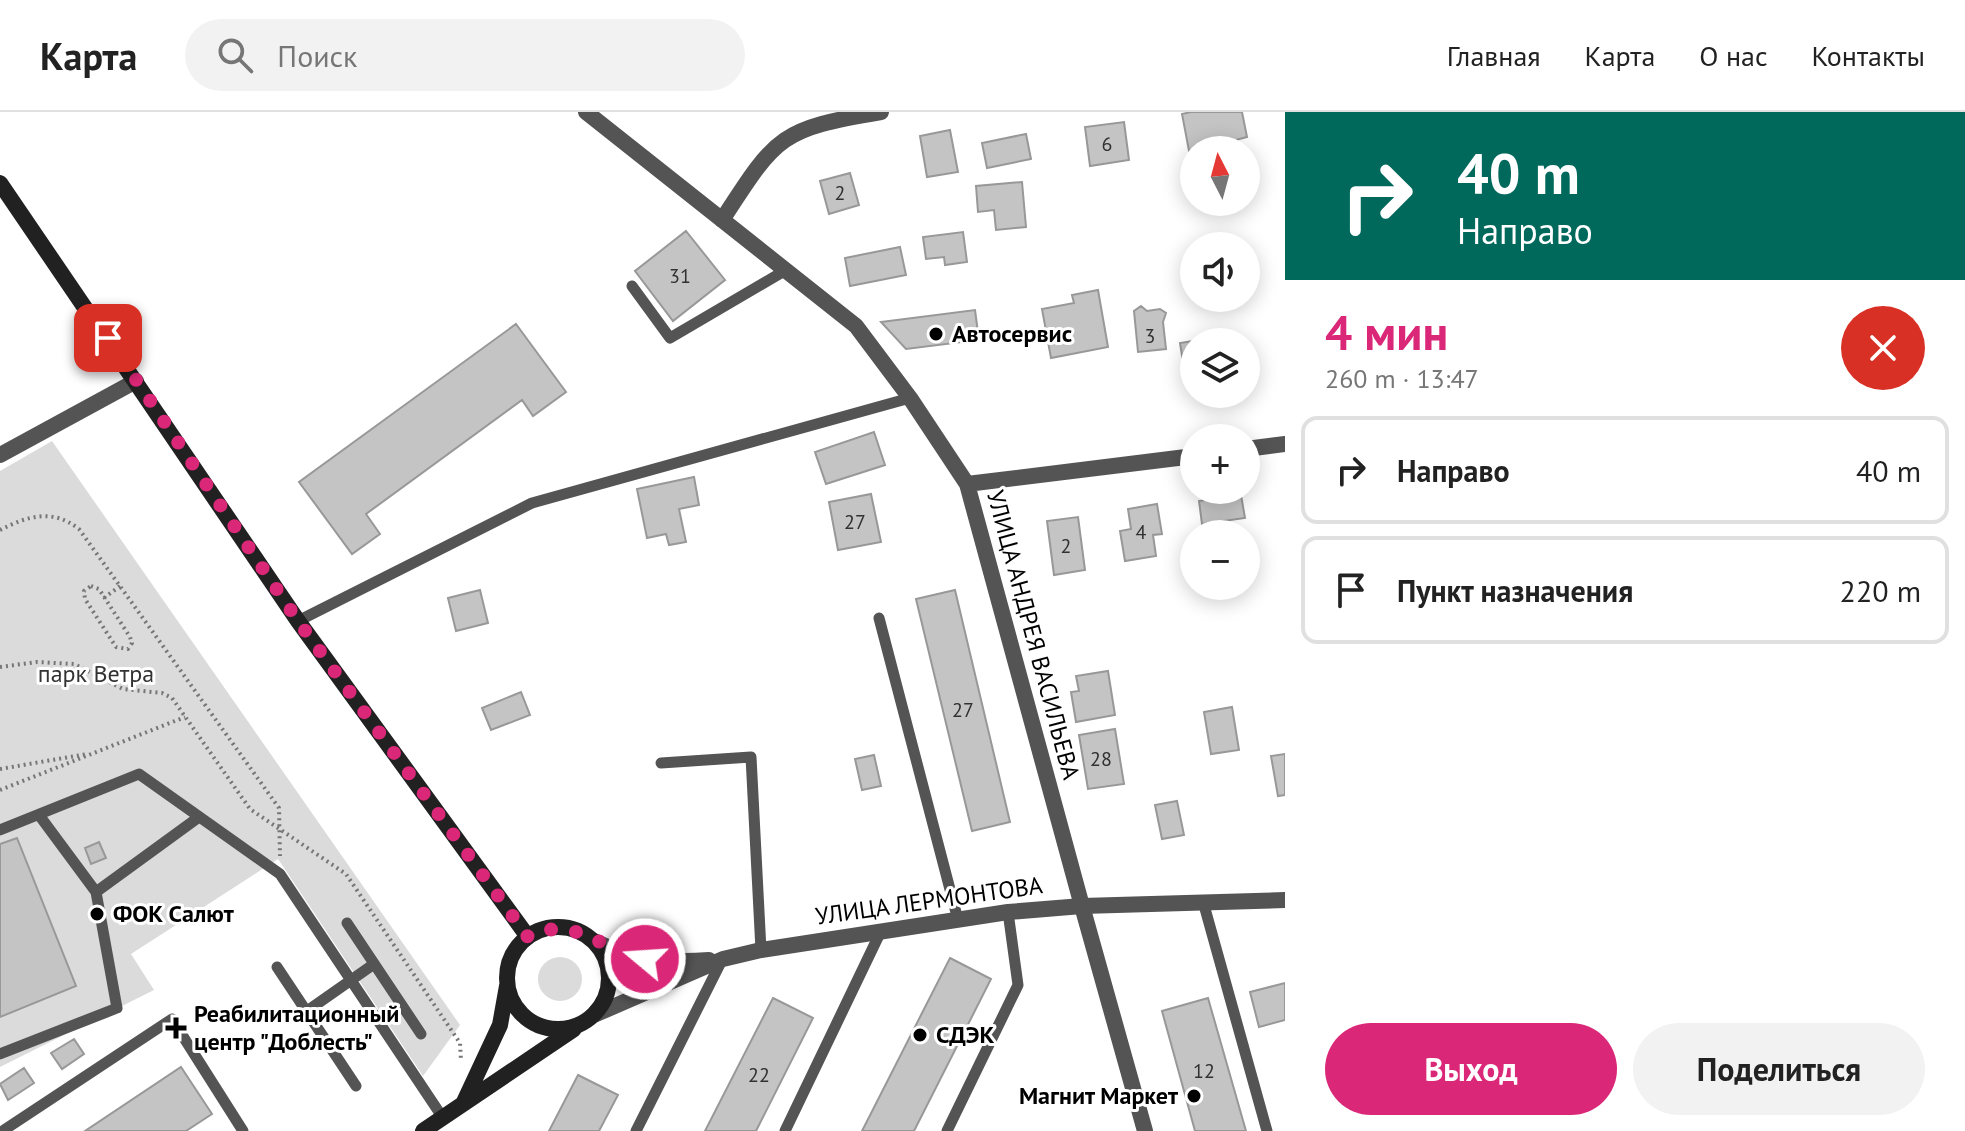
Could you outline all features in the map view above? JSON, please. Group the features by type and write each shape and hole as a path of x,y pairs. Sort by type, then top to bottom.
{"main road":[{"path":"0,183 298,621 528,937"},
{"path":"464,1103 500,1025 508,965 516,949 528,937 544,929 562,927 579,931 594,941 609,970 609,986 587,1020 548,1029 533,1023 520,1012 507,983"},
{"name":"УЛИЦА ЛЕРМОНТОВА","path":"423,1131 587,1020"}],"street":[{"name":"УЛИЦА АНДРЕЯ ВАСИЛЬЕВА","path":"586,112 856,326 910,398 967,484 1145,1131"},
{"path":"722,220 765,155 795,131 881,112"},
{"path":"0,455 136,381"},
{"path":"1260,447 1285,444"},
{"path":"967,484 1180,458"},
{"name":"УЛИЦА ЛЕРМОНТОВА","path":"587,1020 723,959 761,950 1008,912 1082,906 1204,905 1285,900"},
{"path":"594,941 625,956 665,963 723,959"}],"lane":[{"path":"632,286 670,338 786,270"},
{"path":"298,621 532,503 910,398"},
{"path":"879,618 958,920"},
{"path":"661,763 751,757 761,950"},
{"path":"0,830 139,774 280,874 443,1118"},
{"path":"0,1054 117,1008 96,892 39,815"},
{"path":"96,892 199,817"},
{"path":"1204,905 1267,1131"},
{"path":"947,1131 1018,985 1008,912"},
{"path":"347,923 421,1034"},
{"path":"785,1131 881,931"},
{"path":"636,1131 723,959"},
{"path":"307,1011 374,964"},
{"path":"277,967 356,1086"},
{"path":"4,1130 172,1019 243,1131"}],"path":[{"path":"0,530 34,516 68,521 79,529 279,808 280,874"},
{"path":"94,586 104,598 131,640 126,651 116,647 84,594 94,586"},
{"path":"104,598 120,586"},
{"path":"0,667 37,662 74,664 123,689 162,693 172,698 250,809 346,874 460,1043 464,1103"},
{"path":"0,790 185,717"},
{"path":"0,769 97,752"}],"green space":[{"name":"парк Ветра","path":"52,441 460,1025 423,1076 278,859 131,954 154,990 0,1067 0,471"},
{"path":"560,957 575,964 582,979 575,994 560,1001 545,994 538,979 545,964"}],"building":[{"path":"1242,112 1247,136 1186,136 1182,114"},
{"path":"1124,122 1129,160 1090,166 1085,127"},
{"path":"950,130 958,172 927,177 920,136"},
{"path":"1026,134 1031,159 987,168 982,143"},
{"path":"850,173 859,205 829,214 820,181"},
{"path":"1022,182 1026,227 996,230 994,210 978,212 976,186"},
{"path":"686,231 725,280 673,321 635,271"},
{"path":"963,232 967,262 945,265 944,257 926,259 923,237"},
{"path":"900,247 906,275 850,286 845,258"},
{"path":"1098,290 1108,347 1051,358 1042,309 1074,303 1072,295"},
{"path":"1141,306 1147,311 1160,309 1166,313 1163,322 1166,349 1138,352 1134,311"},
{"path":"975,310 979,340 906,349 881,322"},
{"path":"516,324 566,392 533,416 522,400 366,514 380,534 352,554 299,482"},
{"path":"874,432 885,465 826,484 815,452"},
{"path":"694,477 699,505 679,509 686,542 669,545 666,534 647,538 637,489"},
{"path":"871,494 881,542 838,550 829,502"},
{"path":"1157,504 1162,534 1153,535 1156,556 1125,561 1120,531 1131,529 1128,509"},
{"path":"1199,504 1243,504 1245,518 1201,520"},
{"path":"1078,517 1085,570 1054,575 1047,521"},
{"path":"480,590 488,623 456,631 448,598"},
{"path":"955,590 1010,822 972,831 916,599"},
{"path":"1108,671 1115,715 1076,722 1071,692 1079,691 1076,676"},
{"path":"521,692 530,715 491,730 482,708"},
{"path":"1232,707 1239,750 1211,754 1204,712"},
{"path":"1115,729 1124,784 1088,789 1079,735"},
{"path":"1285,754 1285,795 1278,796 1271,756"},
{"path":"874,755 881,786 862,790 855,759"},
{"path":"1177,801 1184,835 1162,839 1155,805"},
{"path":"17,838 76,986 0,1017 0,844"},
{"path":"99,842 106,858 91,864 85,848"},
{"path":"950,958 991,979 914,1131 862,1131"},
{"path":"1285,983 1285,1020 1259,1027 1250,992"},
{"path":"773,998 813,1018 756,1131 705,1131"},
{"path":"1208,998 1246,1131 1195,1131 1162,1011"},
{"path":"74,1039 84,1054 62,1069 51,1053"},
{"path":"181,1067 212,1114 186,1131 85,1131"},
{"path":"24,1068 34,1083 8,1100 0,1084"},
{"path":"578,1075 618,1095 599,1131 549,1131"}],"place":[{"name":"Автосервис","path":"936,334"},
{"name":"ФОК Салют","path":"97,914"},
{"name":"Реабилитационный центр \"Доблесть\"","path":"176,1028"},
{"name":"СДЭК","path":"920,1035"},
{"name":"Магнит Маркет","path":"1194,1096"}],"route":[{"path":"108,338 298,621 528,937 544,929 562,927 579,931 625,956 645,959"}]}
